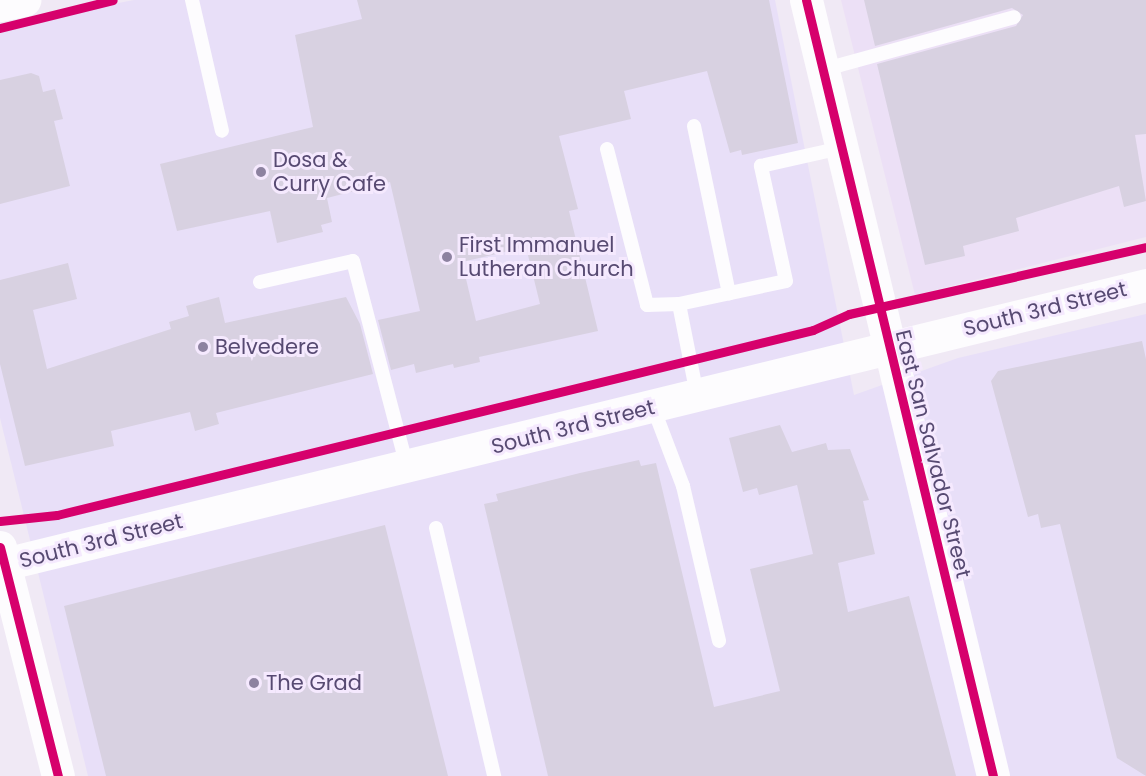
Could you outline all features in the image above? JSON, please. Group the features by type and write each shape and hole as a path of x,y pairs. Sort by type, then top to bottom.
{"street":[{"path":"0,5 24,0"},
{"name":"East San Salvador Street","path":"806,0 993,776"},
{"name":"South 3rd Street","path":"2,559 697,397 1146,285"},
{"path":"2,559 58,776"}],"lane":[{"path":"192,0 222,131"},
{"path":"822,70 1014,17"},
{"path":"694,126 729,293"},
{"path":"607,149 647,305 679,304 788,277 761,166 841,148"},
{"path":"260,282 353,261 407,466"},
{"path":"679,304 697,397"},
{"path":"653,407 683,486 719,641"},
{"path":"436,528 495,776"}],"shaded area":[{"path":"134,0 775,0 854,395 958,358 1146,314 1146,776 88,776 0,418 0,26"},
{"path":"841,0 1146,0 1146,237 915,295"}],"building":[{"path":"357,0 769,0 798,143 742,155 741,150 730,153 707,71 624,91 631,119 559,136 578,209 569,211 598,331 479,357 480,362 454,368 453,364 416,373 414,364 391,370 378,320 420,311 390,182 327,198 332,222 321,225 323,232 277,243 270,211 177,231 160,164 313,127 295,35 362,19","holes":["526,247 540,304 476,321 462,262"]},
{"path":"864,0 1146,0 1146,134 1135,135 1146,201 1124,207 1119,186 1016,218 1019,231 963,246 965,256 925,265 877,64 1016,26 1023,15 1012,8 875,46"},
{"path":"31,73 39,76 43,92 55,89 63,119 54,121 70,186 0,204 0,80"},
{"path":"68,263 77,299 33,310 47,369 171,329 169,322 189,316 186,306 219,297 225,323 346,297 360,324 373,374 216,413 219,424 195,431 190,412 111,431 114,446 25,466 0,364 0,280"},
{"path":"1142,341 1146,359 1146,776 1117,758 1060,524 1041,528 1038,514 1028,517 991,381 998,371"},
{"path":"780,425 792,452 826,443 828,450 850,449 869,500 863,501 875,554 838,563 848,612 909,596 956,776 548,776 484,504 498,501 496,494 580,473 639,460 641,466 656,463 714,707 780,691 750,569 813,554 797,485 759,495 757,488 743,492 729,438"},
{"name":"The Grad","path":"385,525 448,776 106,776 64,606"}],"cycle path":[{"path":"0,28 113,0"},
{"path":"806,0 993,776"},
{"path":"0,521 57,515 813,330 849,314 1146,247"},
{"path":"0,547 58,776"}],"place":[{"name":"Dosa & Curry Cafe","path":"261,172"},
{"name":"First Immanuel Lutheran Church","path":"447,257"},
{"name":"Belvedere","path":"203,347"},
{"name":"The Grad","path":"254,683"}]}
